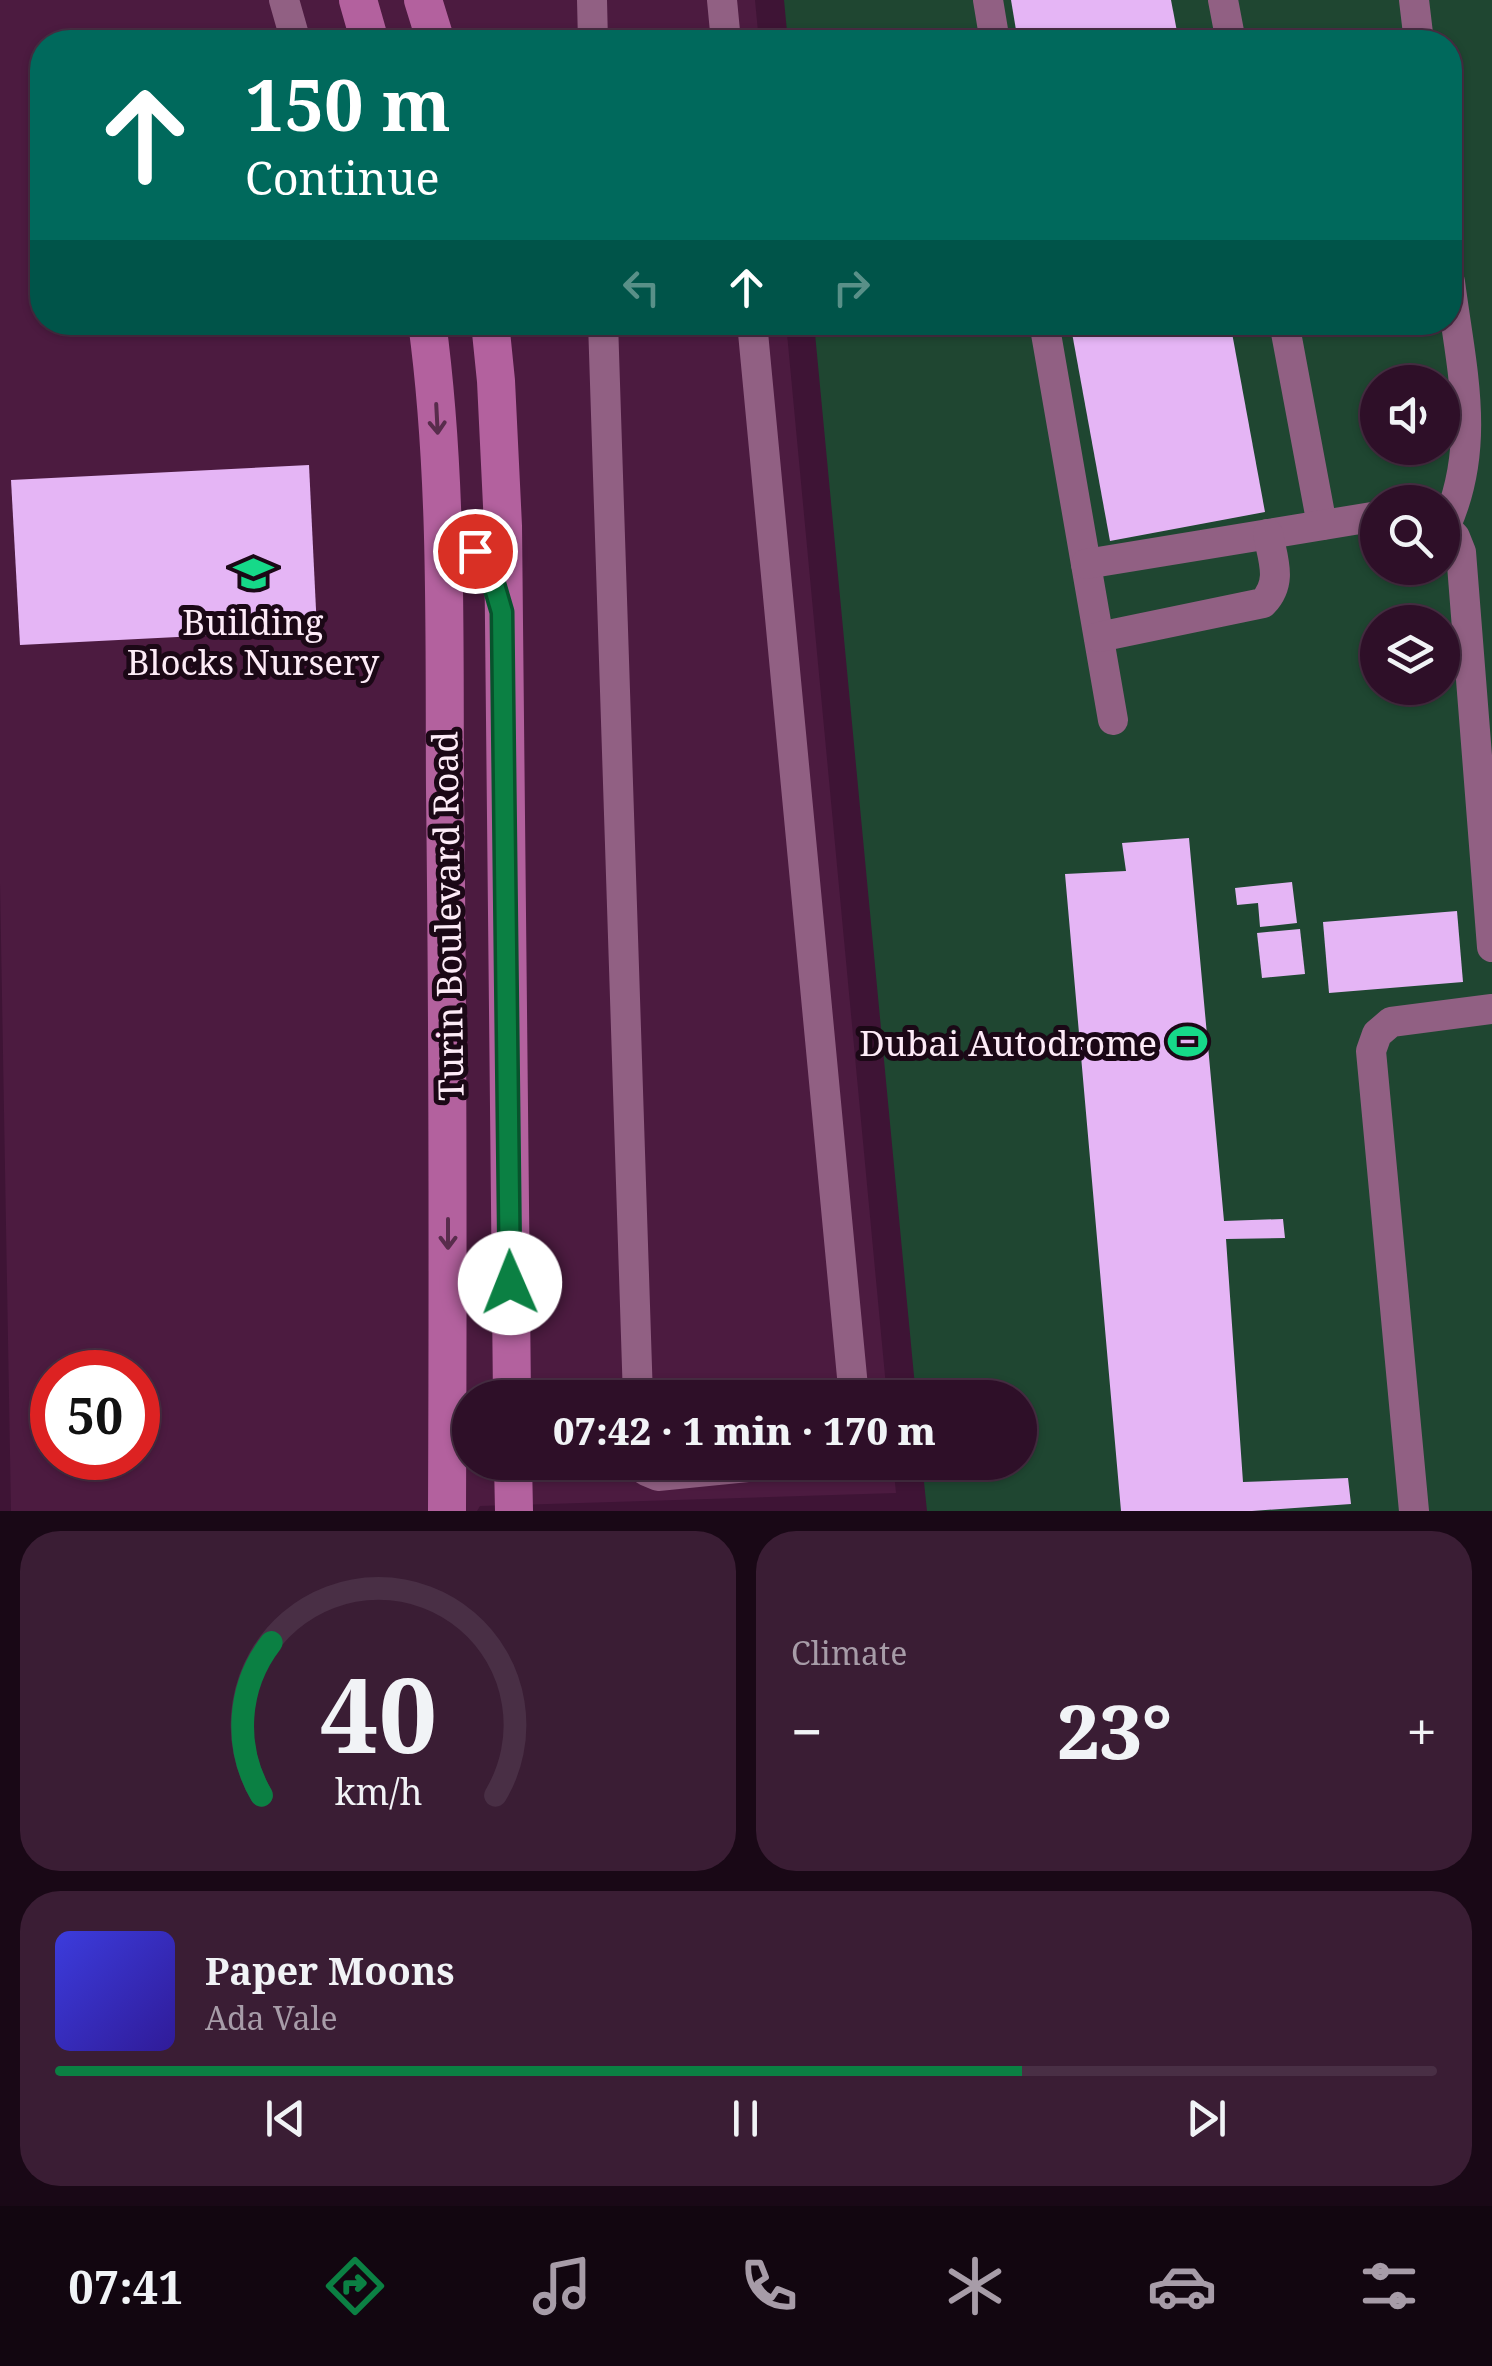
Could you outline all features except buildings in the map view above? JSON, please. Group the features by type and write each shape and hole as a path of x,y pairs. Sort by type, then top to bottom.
{"main road":[{"path":"358,0 367,30"},
{"path":"424,0 433,30"},
{"name":"Turin Boulevard Road","path":"428,335 436,386 443,563 449,1136 447,1511"},
{"name":"Turin Boulevard Road","path":"491,335 503,526 512,1380"},
{"path":"443,563 452,553 463,549 475,551 490,571 502,612"},
{"path":"449,1136 475,1176 493,1180 508,1169"},
{"path":"513,1480 514,1511"}],"lane":[{"path":"284,0 293,30"},
{"path":"592,0 593,30"},
{"path":"722,0 725,30"},
{"path":"988,0 993,30"},
{"path":"1223,0 1229,30"},
{"path":"1414,0 1418,30"},
{"path":"602,335 637,1380"},
{"path":"753,335 852,1380"},
{"path":"1046,335 1113,720"},
{"path":"1286,335 1322,525"},
{"path":"1456,335 1468,439 1460,486"},
{"path":"1086,564 1360,519"},
{"path":"1099,636 1263,602 1273,592 1277,578 1268,534"},
{"path":"1460,549 1486,770 1492,948"},
{"path":"1414,1511 1371,1051 1377,1034 1391,1022 1492,1009"}],"shaded area":[{"path":"0,0 755,0 758,30 30,30 30,335 787,335 885,1380 452,1380 452,1480 895,1480 896,1493 480,1506 477,1511 11,1511 0,882"}],"green space":[{"name":"Dubai Autodrome","path":"784,0 1492,0 1492,1511 927,1511 924,1480 1037,1480 1037,1380 914,1380 815,335 1462,335 1462,30 787,30"}],"place":[{"name":"Building Blocks Nursery","path":"253,574"},
{"name":"Dubai Autodrome","path":"1187,1042"}],"route":[{"path":"475,551 490,571 502,612 510,1283"}]}
